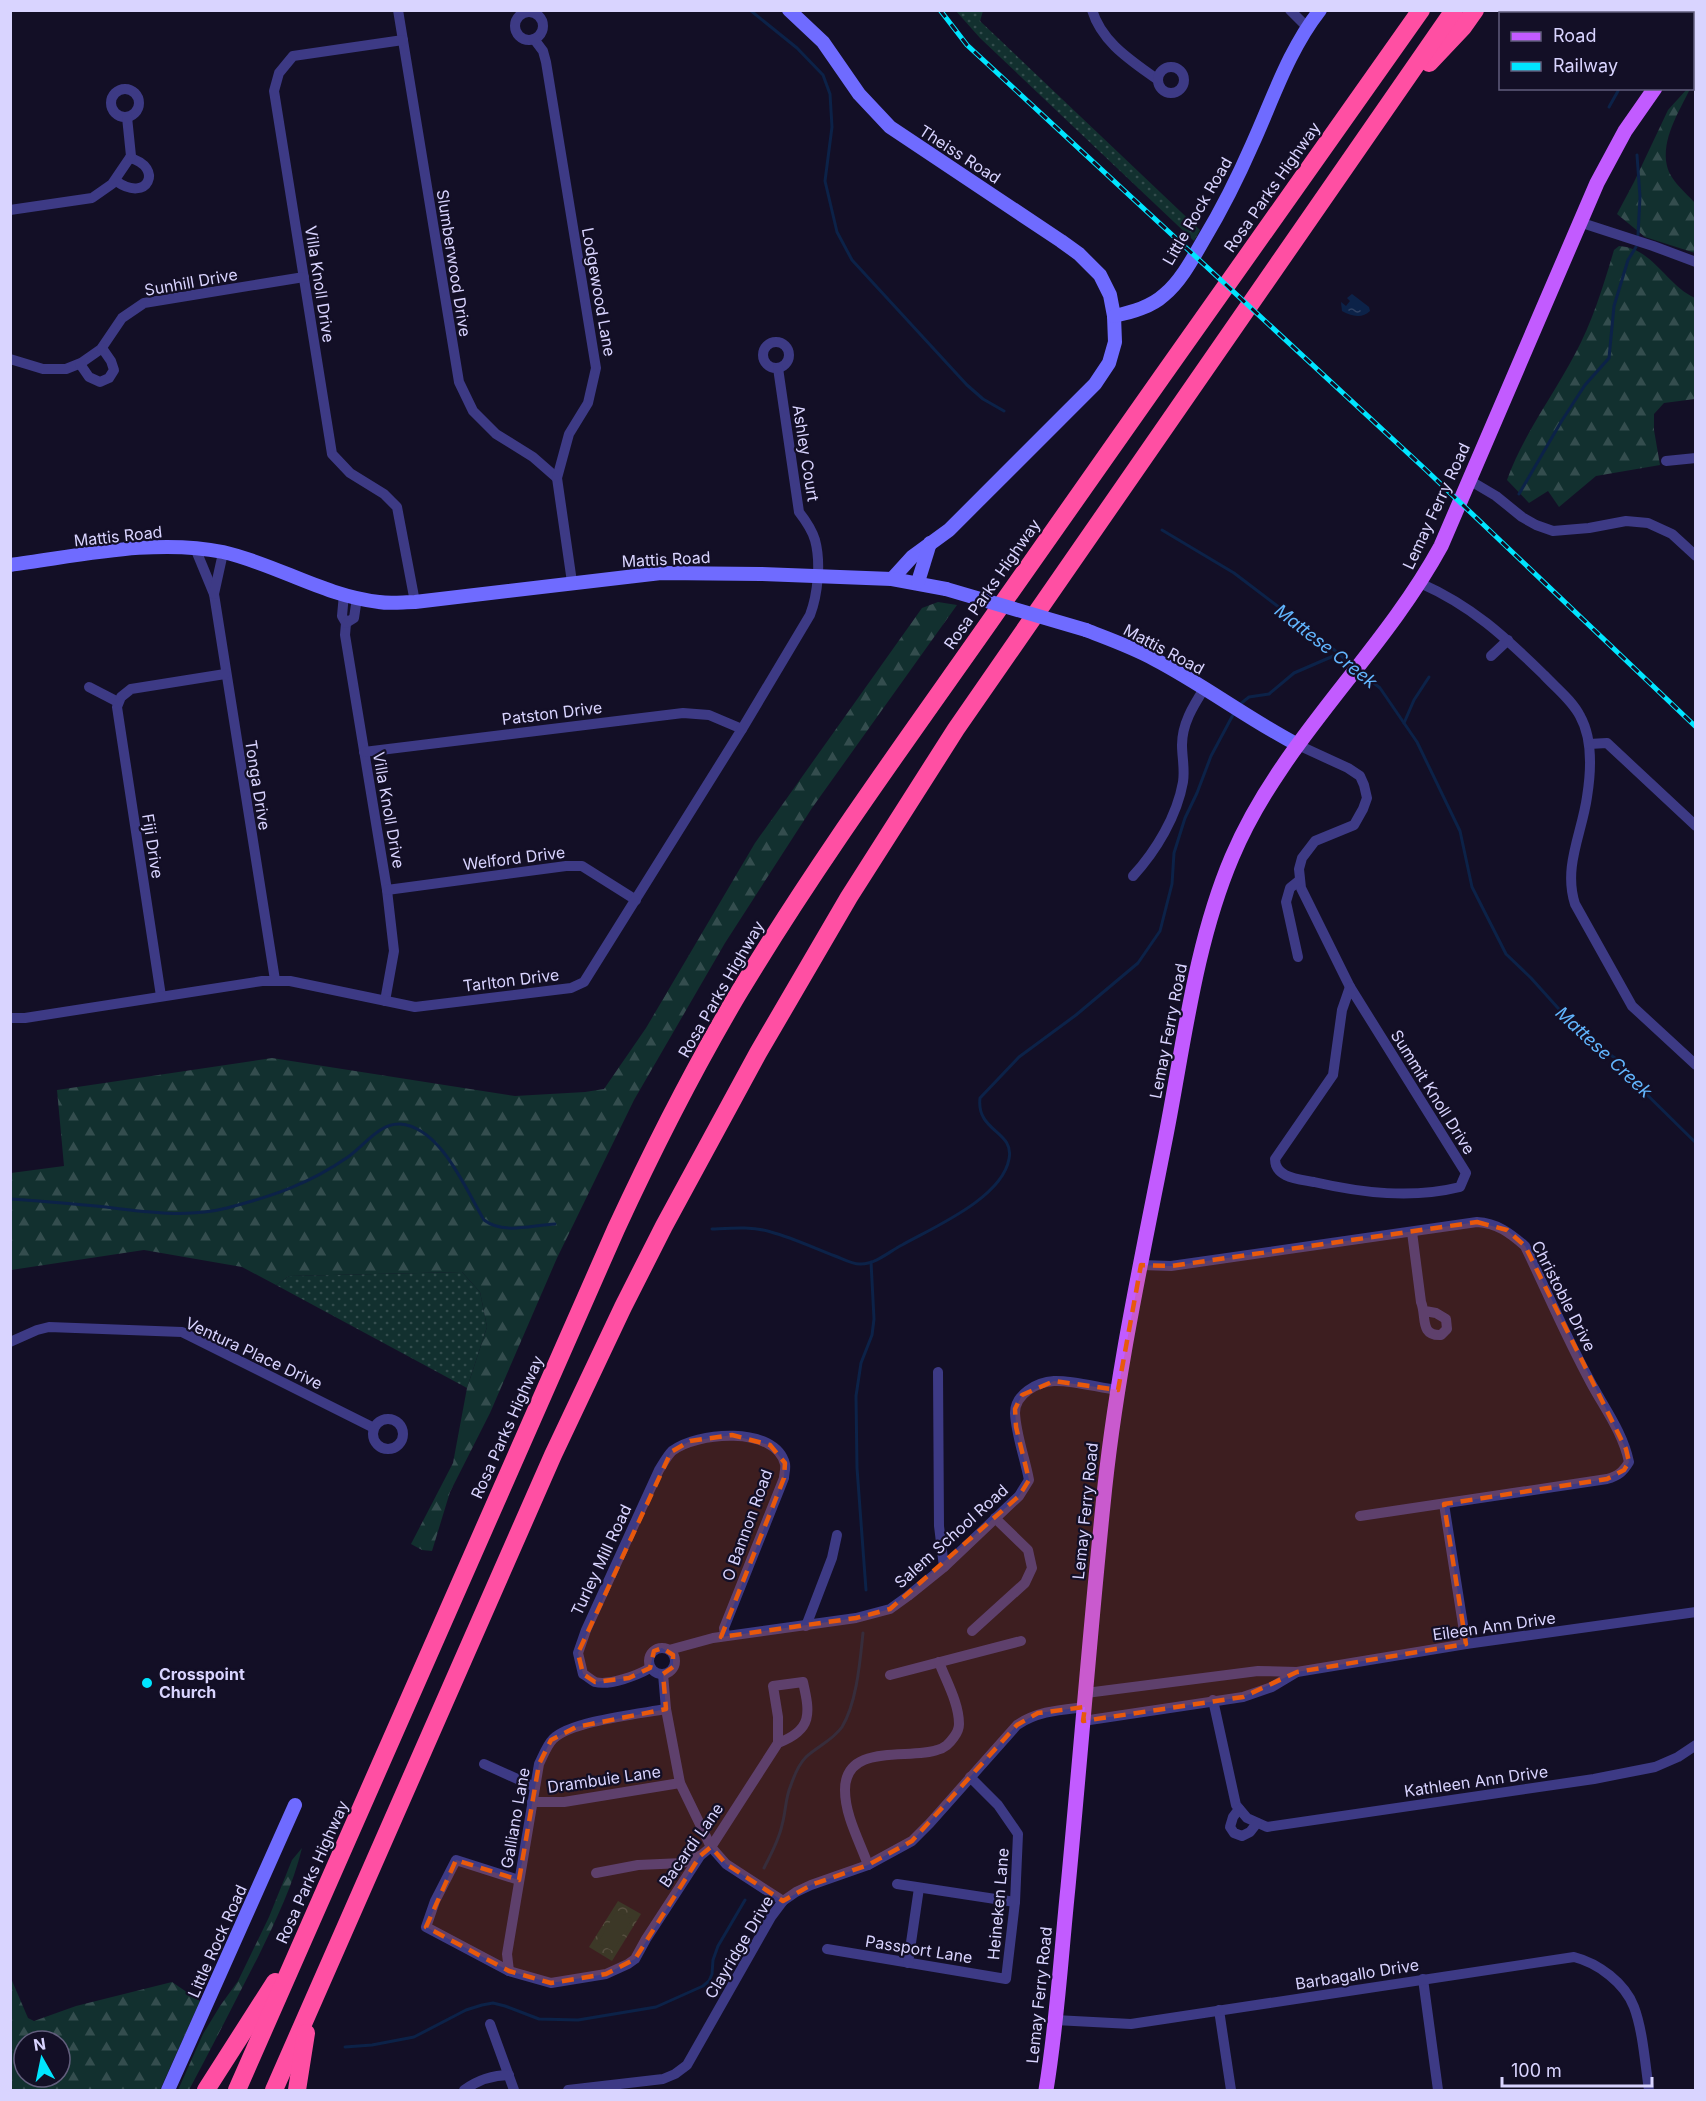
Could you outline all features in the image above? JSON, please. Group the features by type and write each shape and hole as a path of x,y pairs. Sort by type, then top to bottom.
{"highway":[{"name":"Rosa Parks Highway","path":"237,2091 616,1229 678,1102 736,997 856,812 1420,10"},
{"path":"274,2091 531,1503 591,1372 664,1226 758,1053 855,887 956,729 1454,10"},
{"path":"1388,105 1463,27 1475,10"},
{"path":"206,2091 304,1937"},
{"path":"297,2091 309,2010"}],"main road":[{"name":"Lemay Ferry Road","path":"1046,2091 1055,2020 1103,1503 1118,1390 1140,1265 1199,968 1214,907 1243,833 1282,766 1420,583 1441,546 1579,222 1614,148 1654,90"}],"street":[{"name":"Slumberwood Drive","path":"398,10 459,382 473,411 496,434 532,457 557,478"},
{"name":"Theiss Road","path":"789,10 822,42 859,94 890,127 1061,241 1092,265 1106,285 1114,316"},
{"path":"1092,10 1101,30 1119,51 1158,80"},
{"path":"1290,10 1307,27"},
{"name":"Little Rock Road","path":"1114,316 1155,302 1173,286 1186,267 1238,177 1286,64 1307,27 1320,10"},
{"name":"Lodgewood Lane","path":"534,39 543,51 546,62 596,368 588,403 569,434 557,478 572,582"},
{"name":"Villa Knoll Drive","path":"403,40 293,56 279,73 274,91 332,454 350,473 384,494 397,507 415,602"},
{"path":"10,210 92,198 116,181 132,156 127,117"},
{"path":"116,181 125,187 137,189 146,186 149,180 148,168 130,158"},
{"path":"1579,222 1695,262"},
{"name":"Sunhill Drive","path":"10,359 43,369 66,369 80,364 102,348 122,318 144,303 304,277"},
{"path":"892,579 912,557 949,530 1095,384 1103,374 1112,353 1115,342 1114,316"},
{"path":"80,364 89,377 100,382 109,378 114,370 102,348"},
{"name":"Ashley Court","path":"778,368 799,512 809,526 815,541 817,575"},
{"path":"1666,461 1695,458"},
{"path":"1469,480 1496,496 1522,517 1553,531 1589,528 1626,521 1648,523 1672,534 1695,556"},
{"path":"918,582 930,543"},
{"name":"Mattis Road","path":"10,565 152,547 195,548 223,552 351,596 377,602 415,602 661,573 817,575 918,582 1086,630 1139,651 1298,745"},
{"name":"Tonga Drive","path":"195,548 214,594 275,980"},
{"name":"Tonga Drive","path":"214,594 223,552"},
{"name":"Tarlton Drive","path":"10,1018 26,1018 275,980 290,981 415,1007 578,986 590,974 810,615 817,575"},
{"path":"1420,583 1443,593 1473,611 1508,640 1576,709 1587,732 1589,744 1587,799 1570,872 1575,904 1632,1006 1695,1065"},
{"name":"Villa Knoll Drive","path":"351,596 354,618 346,623 345,635 387,890 394,951 385,1001"},
{"path":"1491,656 1508,640"},
{"path":"89,687 118,702 131,689 225,674"},
{"path":"1133,876 1149,857 1168,824 1179,796 1184,767 1183,732 1187,718 1204,689"},
{"name":"Fiji Drive","path":"118,702 117,715 161,996"},
{"name":"Patston Drive","path":"364,752 683,713 709,715 742,729"},
{"path":"1589,744 1607,743 1695,826"},
{"path":"1298,745 1360,776 1365,785 1366,798 1364,809 1354,825 1315,841 1302,858 1299,869 1300,880 1290,888 1286,902 1298,957"},
{"name":"Welford Drive","path":"387,890 566,866 582,866 636,900"},
{"name":"Summit Knoll Drive","path":"1300,880 1301,888 1350,987 1466,1173 1460,1187 1443,1191 1390,1193 1352,1191 1291,1178 1278,1171 1275,1166 1275,1159 1333,1075 1342,1010 1350,987"},
{"name":"Christoble Drive","path":"1140,1265 1171,1266 1476,1222 1485,1222 1507,1230 1525,1246 1590,1382 1618,1430 1629,1462 1616,1477 1606,1479 1360,1515"},
{"path":"1412,1232 1421,1302 1425,1311"},
{"name":"Ventura Place Drive","path":"10,1342 49,1327 182,1332 374,1428"},
{"path":"938,1372 939,1526 944,1567"},
{"name":"Salem School Road","path":"669,1650 725,1636 864,1617 890,1609 944,1567 1019,1496 1029,1480 1016,1426 1015,1409 1022,1395 1037,1384 1054,1381 1118,1390"},
{"name":"O Bannon Road","path":"659,1470 671,1452 690,1441 732,1435 752,1438 770,1445 784,1463 784,1478 724,1628 725,1636"},
{"name":"Turley Mill Road","path":"650,1668 638,1675 595,1682 583,1674 579,1665 578,1653 586,1630 659,1470"},
{"path":"1444,1504 1466,1644"},
{"path":"972,1631 1025,1583 1032,1568 1028,1550 995,1518"},
{"path":"806,1626 832,1558 837,1535"},
{"name":"Eileen Ann Drive","path":"1085,1707 1258,1671 1297,1672 1466,1644 1695,1612"},
{"path":"890,1675 1021,1641"},
{"path":"662,1648 669,1650 675,1663 671,1671 663,1674 655,1673 650,1668 649,1658 654,1651 662,1648"},
{"path":"868,1865 850,1817 846,1798 848,1778 856,1766 879,1755 936,1751 948,1745 957,1733 959,1724 955,1704 939,1662"},
{"name":"Eileen Ann Drive","path":"1085,1707 1213,1701 1243,1697 1272,1688 1297,1672"},
{"path":"663,1674 666,1709 680,1783 711,1847 726,1864 783,1901"},
{"name":"Bacardi Lane","path":"509,1971 551,1983 606,1974 635,1959 700,1856 711,1847 778,1743 802,1728 808,1716 803,1682 773,1686 778,1717 778,1743"},
{"name":"Kathleen Ann Drive","path":"1213,1701 1228,1776 1239,1809 1230,1827 1234,1833 1242,1836 1250,1832 1257,1822 1267,1827 1593,1779 1661,1764 1678,1757 1695,1745"},
{"name":"Clayridge Drive","path":"568,2091 663,2079 675,2074 687,2065 771,1917 783,1901 812,1884 868,1865 912,1841 1017,1725 1027,1718 1038,1713 1085,1707"},
{"name":"Galliano Lane","path":"509,1971 507,1954 532,1802 539,1764 551,1740 561,1732 592,1723 666,1709"},
{"path":"484,1764 535,1787"},
{"name":"Heineken Lane","path":"970,1777 998,1805 1018,1834 1015,1902 1006,1979"},
{"name":"Drambuie Lane","path":"532,1802 564,1802 680,1783"},
{"name":"Little Rock Road","path":"168,2091 296,1805"},
{"path":"1239,1809 1247,1818 1257,1822"},
{"path":"596,1873 638,1865 682,1863 700,1856"},
{"name":"Galliano Lane","path":"509,1971 426,1927 435,1901 456,1860 519,1880"},
{"path":"897,1884 1015,1902"},
{"path":"908,1963 919,1888"},
{"name":"Passport Lane","path":"826,1949 1006,1979"},
{"name":"Barbagallo Drive","path":"1055,2020 1131,2024 1574,1957 1595,1965 1617,1982 1629,1997 1637,2016 1649,2091"},
{"path":"1423,1979 1438,2091"},
{"path":"1219,2010 1231,2091"},
{"path":"490,2024 514,2091"},
{"path":"465,2091 488,2077 509,2075"}],"highlighted area":[{"path":"1477,1222 1507,1230 1525,1246 1626,1449 1629,1462 1624,1470 1607,1479 1444,1504 1466,1644 1297,1672 1243,1697 1083,1721 1085,1707 1038,1713 1017,1725 912,1841 868,1865 811,1885 783,1901 726,1864 711,1847 700,1856 635,1959 606,1974 551,1983 509,1971 426,1927 456,1860 519,1880 539,1764 551,1740 576,1727 666,1709 663,1674 673,1667 673,1655 662,1648 654,1651 650,1668 629,1678 595,1682 583,1674 578,1653 671,1452 690,1441 732,1435 770,1445 785,1463 784,1478 721,1637 856,1618 890,1609 1019,1496 1029,1480 1016,1427 1015,1409 1022,1395 1054,1381 1118,1390 1141,1265 1171,1266"}],"green space":[{"path":"956,11 983,11 980,21 1200,230 1194,241 980,38"},
{"path":"1686,90 1689,90 1676,116 1669,136 1666,156 1671,176 1695,203 1695,253 1645,237 1617,214 1668,110"},
{"path":"1619,246 1641,253 1676,285 1695,298 1695,399 1664,403 1654,414 1654,430 1660,465 1596,476 1559,507 1548,491 1529,503 1507,480 1530,431 1581,342 1597,303 1614,250"},
{"path":"938,602 957,605 812,808 725,943 634,1100 557,1258 490,1413 450,1492 432,1551 422,1550 411,1544 453,1463 467,1388 487,1327 480,1292 462,1272 289,1276 276,1285 242,1267 144,1250 11,1270 11,1173 64,1166 57,1090 272,1058 515,1096 604,1089 646,1028 755,843 922,608"},
{"path":"462,1272 480,1292 487,1327 467,1388 276,1285 289,1276"},
{"path":"302,1848 284,1902 242,1989 189,2090 178,2090 203,2034 238,1981 269,1917 292,1860"},
{"path":"618,1901 641,1914 612,1961 589,1947"},
{"path":"617,1910 632,1919 613,1951 598,1943"},
{"path":"10,1976 28,2018 34,2021 76,2006 172,1982 200,2001 160,2090 11,2090"}],"water":[{"path":"1352,294 1369,307 1370,311 1367,314 1356,316 1342,311 1341,302 1346,306 1350,301 1347,298"}],"waterway":[{"path":"750,10 797,48 823,75 830,94 832,127 825,181 837,232 852,260 967,385 983,399 1004,411"},
{"path":"1609,107 1618,91"},
{"path":"1637,155 1640,197 1638,235"},
{"path":"1519,494 1585,385 1609,358 1614,306 1628,260 1636,247"},
{"name":"Mattese Creek","path":"1162,530 1234,573 1353,666"},
{"path":"1239,705 1249,697 1269,694 1294,673 1338,654"},
{"name":"Mattese Creek","path":"1360,672 1380,688 1417,742 1460,831 1472,887 1506,954 1584,1037 1615,1058 1625,1073 1696,1143"},
{"path":"1404,723 1414,700 1429,677"},
{"path":"712,1229 764,1230 851,1263 867,1263 877,1260 981,1199 1004,1173 1009,1159 1009,1150 1006,1142 984,1118 980,1109 980,1098 1019,1057 1076,1015 1138,963 1160,931 1172,884 1174,853 1185,818 1211,756 1234,713"},
{"path":"10,1199 167,1213 212,1211 260,1199 305,1182 348,1157 385,1127 400,1124 415,1128 428,1136 440,1148 451,1162 484,1220 492,1225 509,1228 555,1224"},
{"path":"866,1590 857,1468 856,1396 861,1363 872,1335 874,1319 871,1262"},
{"path":"764,1868 779,1836 789,1790 799,1766 806,1757 838,1732 847,1717 857,1681 863,1633"},
{"path":"345,2047 372,2045 414,2037 466,2010 493,2003 539,2019 578,2020 656,2007 703,1986 709,1981 718,1946 745,1900"}],"railway":[{"path":"940,10 967,45 1425,469 1696,727"}],"place":[{"name":"Crosspoint Church","path":"147,1683"}]}
